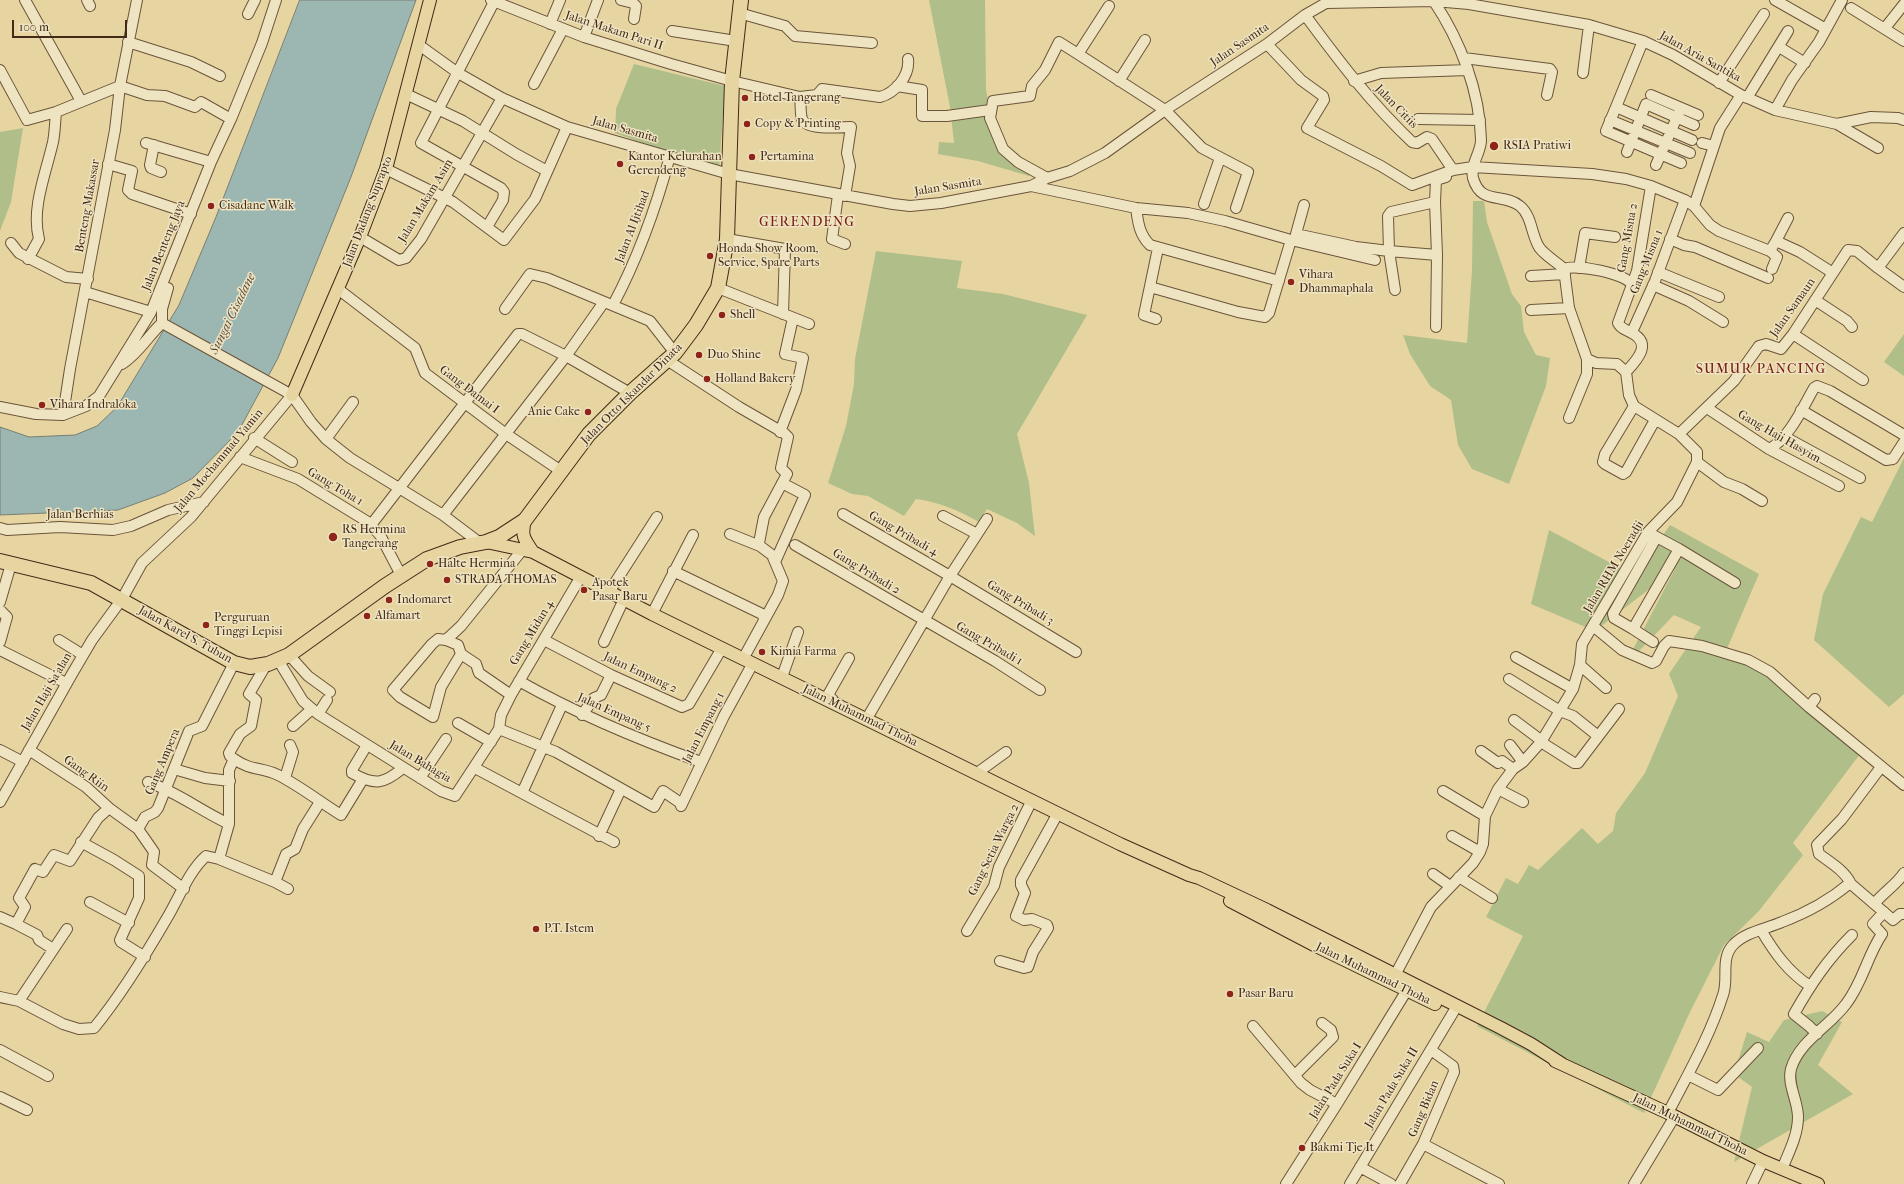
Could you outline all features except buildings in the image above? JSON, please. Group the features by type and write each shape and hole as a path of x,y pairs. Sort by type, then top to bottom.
{"highway":[{"name":"Jalan Otto Iskandar Dinata","path":"483,543 512,529 525,520 589,434 630,393 671,356 696,325 718,288 726,239 730,174 732,81 740,6"},
{"path":"278,660 401,575 427,559 460,547 483,543"},
{"name":"Jalan Karel S. Tubun","path":"5,563 91,583 234,663 250,667 278,660"}],"main road":[{"name":"Jalan Dadang Suprapto","path":"292,395 360,237 386,169 430,0"},
{"name":"Jalan Muhammad Thoha","path":"525,520 522,531 528,551"},
{"name":"Jalan Muhammad Thoha","path":"483,543 528,551 866,720 1189,875 1217,886 1393,978 1455,1009 1531,1044 1562,1064 1671,1115 1763,1161 1818,1184"},
{"name":"Jalan Muhammad Thoha","path":"1393,978 1407,990 1455,1009"}],"street":[{"path":"25,0 81,100"},
{"name":"Benteng Makassar","path":"64,416 70,369 115,130 120,86 136,0"},
{"path":"248,14 255,0"},
{"name":"Jalan Benteng Jaya","path":"0,407 36,414 64,416 86,406 99,396 120,365 151,312 211,162 231,119 262,43 276,0"},
{"path":"550,24 560,0"},
{"path":"584,37 598,0"},
{"path":"621,0 636,6 634,19"},
{"path":"1775,0 1826,29"},
{"path":"1775,110 1792,80 1826,29 1842,0"},
{"path":"487,227 503,200 504,192 501,188 462,167 421,142 458,73 492,1"},
{"name":"Jalan Makam Pari II","path":"492,1 584,37 732,81 800,97"},
{"path":"1433,1 1464,58 1468,70 1480,120 1481,142 1473,169 1473,177 1480,192 1494,199 1508,200 1520,206 1528,216 1539,247 1565,271 1569,308 1587,359 1587,374 1569,418"},
{"name":"Jalan Sasmita","path":"419,46 458,73 502,98 567,127 730,174 910,206 941,203 1040,182 1070,172 1105,153 1165,110 1267,44 1305,15 1326,3 1433,1"},
{"name":"Jalan Aria Santika","path":"1433,1 1469,4 1589,26 1643,41 1673,55 1719,83 1775,110 1837,124 1871,117 1898,118 1904,120"},
{"path":"1885,28 1904,4"},
{"path":"740,6 785,26 796,36 872,43"},
{"path":"1078,54 1109,6"},
{"path":"1851,8 1904,40"},
{"path":"1719,83 1764,14"},
{"name":"Jalan Citiis","path":"1305,15 1354,81 1386,117 1412,142 1417,142 1427,137 1432,139 1443,175"},
{"path":"1583,73 1589,26"},
{"path":"534,84 563,29"},
{"path":"672,30 736,41"},
{"path":"1694,206 1720,128 1744,96 1788,31"},
{"path":"1120,81 1145,40"},
{"path":"1643,41 1606,131 1681,163"},
{"path":"128,42 191,62 220,76"},
{"path":"1236,208 1248,172 1202,148 1165,110 1059,42 1045,70 1032,86 1030,96 992,101 990,118 1003,149 1040,182 1136,208 1188,213 1294,239 1351,250 1438,255"},
{"path":"1267,44 1300,80 1323,96 1324,100 1307,127 1308,129 1381,166 1412,185 1443,175 1473,169 1592,174 1626,179 1651,186 1685,200 1694,206 1710,225 1719,231 1770,251 1777,257 1770,274 1695,246 1684,245 1670,239"},
{"path":"1779,46 1805,62"},
{"path":"1464,58 1550,69 1552,72 1547,95"},
{"path":"845,244 832,239 850,166 847,153 851,127 814,127 805,123 802,118 800,97 817,95 822,88 880,98 889,95 897,86 909,66 908,59"},
{"path":"0,70 27,120 56,112 81,100 120,86 147,95 165,96 195,107 201,102 231,119"},
{"name":"Jalan Citiis","path":"1354,81 1381,73 1468,70"},
{"path":"897,86 922,90 922,116 946,116 990,110"},
{"path":"406,94 463,121 547,171"},
{"path":"1651,95 1679,112 1696,120"},
{"name":"Jalan Makam Asim","path":"360,237 399,260 406,258 422,239 444,197 502,98"},
{"path":"1627,152 1646,104 1679,112"},
{"path":"1616,107 1671,131 1714,146"},
{"path":"28,259 39,239 36,227 38,208 53,140 56,112"},
{"path":"1656,165 1679,112"},
{"path":"1418,119 1480,120"},
{"path":"1610,120 1690,153"},
{"path":"1837,124 1878,148"},
{"path":"386,169 444,197 504,240 535,199 567,127"},
{"path":"161,172 151,168 150,144 211,162"},
{"name":"Jalan Al Ijtihad","path":"443,515 629,275 659,195 670,156"},
{"path":"1204,204 1220,158"},
{"path":"108,164 132,171 128,190 132,194 191,214"},
{"path":"1436,327 1438,255 1435,202 1443,175"},
{"name":"Gang Misna 2","path":"1632,332 1620,327 1618,323 1637,271 1651,186"},
{"name":"Gang Misna 1","path":"1632,332 1653,285 1685,200"},
{"path":"1395,290 1389,251 1389,212 1435,202"},
{"path":"1150,287 1263,318 1269,313 1304,205"},
{"path":"1136,208 1139,228 1144,238 1150,245 1279,281"},
{"path":"1770,251 1788,218"},
{"path":"1580,268 1585,233 1615,237"},
{"path":"1904,233 1878,268 1904,287"},
{"path":"726,239 785,249 788,316 785,354 803,358 796,390 780,432"},
{"path":"1776,241 1800,252 1833,273"},
{"path":"11,243 19,253 28,259 66,277 88,279"},
{"path":"1156,319 1144,314 1158,248"},
{"path":"1351,250 1375,260"},
{"name":"Jalan Samaun","path":"1679,434 1734,381 1759,346 1766,344 1780,349 1793,334 1848,250 1857,251 1878,268"},
{"path":"164,324 162,309 170,282 172,262"},
{"path":"1531,276 1580,268 1615,274 1629,280 1632,285"},
{"path":"1658,272 1719,297"},
{"path":"505,309 530,274 547,278 650,321 671,356 788,437 781,468 787,474 764,517 759,542 760,546"},
{"path":"1653,285 1689,301 1724,322"},
{"path":"718,288 809,324"},
{"name":"Gang Damai I","path":"338,289 415,348 425,373 506,434 561,471"},
{"path":"85,292 151,312"},
{"path":"1815,300 1847,321 1852,327"},
{"path":"1532,310 1569,308"},
{"path":"120,365 132,357 151,333 164,324"},
{"path":"164,324 292,395 311,422 326,439 350,458 401,488 483,543"},
{"path":"1626,372 1642,350 1640,338 1632,332"},
{"path":"401,575 380,535 371,525 401,488 464,403 518,334 522,334 566,356 630,393"},
{"path":"1793,334 1863,380"},
{"path":"1587,359 1596,363 1617,364 1626,372 1629,395 1634,406 1679,434 1697,452 1698,462 1724,482 1742,489 1762,500"},
{"path":"1769,449 1776,446 1785,436 1800,410 1817,386 1830,391 1904,435"},
{"name":"Jalan Mochammad Yamin","path":"122,599 142,563 191,517 254,438 292,395"},
{"path":"326,439 353,402"},
{"path":"1634,406 1620,432 1610,445 1603,462 1613,469 1625,474 1655,420"},
{"name":"Gang Haji Hasyim","path":"1707,408 1769,449 1839,486"},
{"path":"1800,410 1886,460 1893,459 1904,442"},
{"path":"1785,436 1860,478"},
{"path":"254,438 292,462"},
{"name":"Gang Toha 1","path":"240,457 298,479 371,525"},
{"name":"Jalan RHM Noeradji","path":"1393,978 1431,907 1473,863 1480,852 1483,844 1485,816 1498,789 1513,769 1523,762 1542,742 1573,689 1580,665 1582,644 1655,528 1677,502 1698,462"},
{"path":"775,562 805,495 782,483"},
{"name":"Jalan Berhias","path":"0,528 7,530 60,527 113,530 131,526 168,510 204,502"},
{"name":"Gang Pribadi 4","path":"843,514 950,576"},
{"path":"943,516 977,534"},
{"path":"609,592 656,517"},
{"path":"866,720 950,576 987,519"},
{"path":"1653,642 1614,618 1613,614 1655,528 1679,550 1735,583"},
{"path":"730,534 760,546 772,555 775,562"},
{"path":"652,614 693,535"},
{"name":"Gang Pribadi 2","path":"795,545 924,621"},
{"path":"1633,629 1679,550"},
{"path":"446,640 452,636 528,551"},
{"name":"Jalan Empang 1","path":"622,789 654,807 663,791 681,805 748,661 764,618 778,595 783,581 775,562"},
{"path":"0,602 5,563"},
{"path":"673,571 762,614 764,618"},
{"name":"Gang Pribadi 3","path":"950,576 1076,652"},
{"name":"Gang Midan 4","path":"519,682 580,578"},
{"name":"Jalan Haji Sa'alan","path":"2,795 23,762 83,655 122,599"},
{"path":"604,642 624,599"},
{"path":"0,610 6,617 0,642"},
{"name":"Gang Pribadi 1","path":"924,621 995,661 1040,690"},
{"path":"1593,626 1622,650 1652,663 1656,661 1664,646 1669,641 1702,646 1748,660 1770,672 1812,703 1881,767 1904,785"},
{"path":"782,677 798,632"},
{"path":"461,654 441,687 433,717 400,697 393,690 438,639 446,640 458,645 461,654 476,664 479,673 511,695"},
{"path":"59,640 83,655"},
{"name":"Jalan Empang 2","path":"544,640 611,675 682,707 689,704 722,648"},
{"path":"0,650 66,683"},
{"path":"1516,656 1573,689"},
{"path":"832,702 833,700 828,695 849,658"},
{"path":"293,726 315,712 328,696 308,676 278,660 249,694 256,700 251,726 240,734 229,753 230,756 246,767 272,772 285,778 341,815 363,779"},
{"name":"Jalan Bahagia","path":"278,660 303,701 315,712 441,791 455,796 475,768 499,729 501,715 519,682"},
{"name":"Gang Ampera","path":"138,829 145,817 155,812 167,789 189,732 202,726 234,663"},
{"path":"1580,665 1606,688"},
{"path":"582,715 594,698 600,695 611,675"},
{"path":"1508,679 1560,711 1573,716 1598,736"},
{"name":"Jalan Empang 5","path":"519,682 582,715 631,736 701,762"},
{"path":"522,793 544,748 562,705"},
{"path":"1514,720 1542,742 1576,763 1580,760 1619,709"},
{"path":"458,723 491,742"},
{"path":"499,729 556,752 622,789 599,836"},
{"path":"420,778 446,739"},
{"path":"285,778 293,752 290,745"},
{"path":"367,745 351,771 363,779 377,781 389,780 403,768"},
{"path":"1510,745 1523,762"},
{"path":"0,750 23,762"},
{"name":"Gang Riin","path":"16,924 25,907 20,898 34,869 43,872 54,856 69,862 98,818 109,808 86,787 29,750"},
{"path":"1481,751 1498,763 1502,761 1513,769"},
{"path":"977,773 1006,752"},
{"path":"219,859 229,824 230,770 234,759"},
{"path":"1881,767 1842,819 1817,846 1819,854 1840,870 1850,883 1893,920 1900,914 1904,914"},
{"path":"475,768 599,836 614,842"},
{"path":"174,769 205,778 230,780"},
{"path":"148,782 167,789 205,813 229,824"},
{"path":"1498,789 1523,802"},
{"path":"1443,791 1485,816"},
{"name":"Gang Setia Warga 2","path":"967,931 994,886 999,867 1032,800"},
{"path":"275,882 286,854 295,849 303,829 320,802"},
{"path":"109,808 138,829 154,852 152,865 184,889"},
{"path":"1000,961 1024,968 1028,967 1033,952 1048,928 1046,925 1032,919 1024,920 1016,916 1025,893 1021,885 1021,880 1058,812"},
{"path":"1452,836 1480,852"},
{"path":"81,842 114,860 138,876 139,898 121,938 121,942 144,956"},
{"path":"0,997 19,1001 63,1024 79,1029 94,1028 110,1009 144,956 192,873 206,856 219,859 275,882 288,889"},
{"path":"1874,904 1883,893 1900,879 1904,873"},
{"path":"1433,874 1450,886"},
{"path":"1459,877 1492,898"},
{"path":"1634,1184 1671,1115 1709,1032 1728,984 1724,967 1732,946 1743,937 1783,922 1833,897 1850,883"},
{"path":"90,902 129,922"},
{"path":"1782,1168 1797,1131 1798,1116 1790,1077 1791,1069 1800,1051 1846,1004 1861,979 1872,949 1882,934 1873,924 1884,912"},
{"path":"0,917 37,935 39,940 53,949"},
{"path":"19,1001 67,929"},
{"path":"1761,930 1774,950 1796,977 1810,986"},
{"path":"1817,1034 1794,1014 1810,986 1833,954 1852,935"},
{"name":"Jalan Pada Suka I","path":"1286,1184 1338,1104 1407,990"},
{"name":"Jalan Pada Suka II","path":"1350,1184 1455,1009"},
{"path":"1295,1076 1333,1037 1330,1030 1322,1023"},
{"path":"1253,1026 1295,1076 1310,1090 1338,1104"},
{"path":"1688,1075 1718,1090 1758,1048"},
{"path":"0,1050 48,1076"},
{"name":"Gang Bidan","path":"1400,1184 1423,1144 1454,1069 1431,1050"},
{"path":"0,1097 27,1110"},
{"path":"1423,1144 1499,1184"},
{"path":"1752,1184 1763,1161"},
{"path":"1360,1167 1391,1184"}],"green space":[{"path":"929,0 985,0 986,90 993,124 1004,147 1034,170 1029,176 978,161 938,154 939,142 954,143 950,107"},
{"path":"634,64 725,86 719,171 615,133 616,109"},
{"path":"23,128 11,202 0,231 0,132"},
{"path":"1473,201 1484,201 1487,222 1512,294 1521,306 1524,332 1536,355 1550,358 1546,386 1509,484 1472,469 1458,445 1451,400 1430,386 1410,354 1403,335 1467,343 1472,270"},
{"path":"876,251 962,261 957,288 1003,294 1087,315 1017,434 1029,483 1035,536 1017,523 987,509 979,522 948,507 933,502 916,499 904,516 868,496 852,494 828,483 846,426 854,384 855,359"},
{"path":"1904,334 1904,376 1884,362"},
{"path":"1904,458 1904,694 1889,707 1814,640 1823,594 1861,517 1872,522"},
{"path":"1670,525 1759,574 1726,651 1769,667 1860,754 1793,843 1803,855 1758,912 1724,945 1690,1012 1644,1113 1477,1026 1523,936 1486,917 1506,878 1518,884 1529,865 1538,870 1582,828 1598,844 1613,831 1616,813 1645,773 1678,696 1669,674 1701,627 1674,615 1639,651 1630,655 1675,569 1595,631 1531,604 1549,530 1635,576"},
{"path":"1822,1011 1842,1022 1818,1065 1853,1094 1734,1162 1752,1087 1734,1074 1747,1032 1769,1042 1784,1020"}],"water":[{"name":"Sungai Cisadane","path":"300,0 416,0 351,177 278,358 238,432 193,478 165,493 118,510 0,515 0,427 29,437 75,435 97,426 117,407 179,305 216,217"}],"place":[{"name":"Hotel Tangerang","path":"745,98"},
{"name":"Copy & Printing","path":"747,124"},
{"name":"RSIA Pratiwi","path":"1494,146"},
{"name":"Pertamina","path":"752,157"},
{"name":"Kantor Kelurahan Gerendeng","path":"620,164"},
{"name":"Cisadane Walk","path":"211,206"},
{"name":"Honda Show Room, Service, Spare Parts","path":"710,256"},
{"name":"Vihara Dhammaphala","path":"1291,282"},
{"name":"Shell","path":"722,315"},
{"name":"Duo Shine","path":"699,355"},
{"name":"Holland Bakery","path":"707,379"},
{"name":"Vihara Indraloka","path":"42,405"},
{"name":"Anie Cake","path":"588,412"},
{"name":"RS Hermina Tangerang","path":"333,537"},
{"name":"Halte Hermina","path":"430,564"},
{"name":"STRADA THOMAS","path":"447,580"},
{"name":"Apotek Pasar Baru","path":"584,590"},
{"name":"Indomaret","path":"389,600"},
{"name":"Alfamart","path":"367,616"},
{"name":"Perguruan Tinggi Lepisi","path":"206,625"},
{"name":"Kimia Farma","path":"762,652"},
{"name":"P.T. Istem","path":"536,929"},
{"name":"Pasar Baru","path":"1230,994"},
{"name":"Bakmi Tje It","path":"1302,1148"}],"district":[{"name":"GERENDENG","path":"807,223"},
{"name":"SUMUR PANCING","path":"1761,370"}]}
